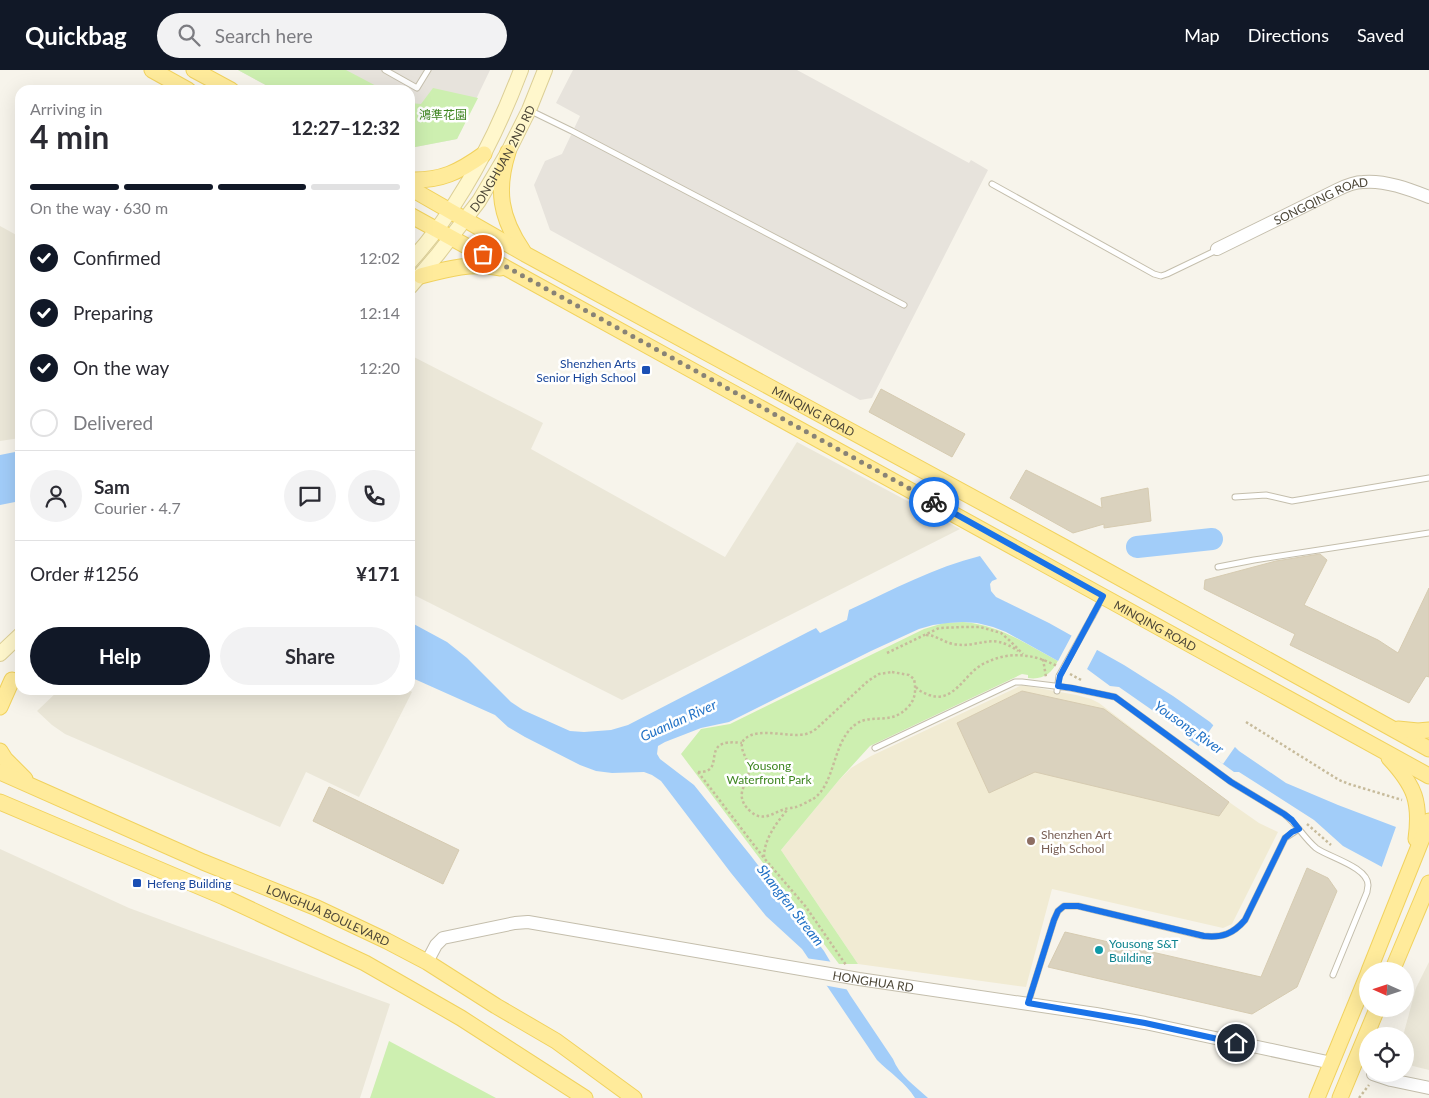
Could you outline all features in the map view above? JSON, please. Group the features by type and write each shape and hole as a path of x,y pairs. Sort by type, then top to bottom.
{"main road":[{"path":"152,70 179,85"},
{"path":"194,70 222,85"},
{"name":"DONGHUAN 2ND RD","path":"415,256 450,212 474,174 510,100 522,70"},
{"name":"DONGHUAN 2ND RD","path":"415,282 479,200 508,152 529,110 545,70"},
{"path":"508,152 500,185 503,205 508,225 525,254"},
{"path":"415,180 440,178 455,173 484,154"},
{"name":"MINQING ROAD","path":"415,191 525,254 1055,542 1429,749"},
{"name":"MINQING ROAD","path":"415,218 1429,776"},
{"path":"420,276 452,267 469,265 487,265 511,270"},
{"path":"0,654 15,640"},
{"path":"0,690 15,677"},
{"path":"0,707 15,678"},
{"path":"1389,727 1407,731 1429,730"},
{"path":"1372,962 1424,826 1409,783 1403,773 1380,748"},
{"path":"0,751 10,764 32,785"},
{"name":"LONGHUA BOULEVARD","path":"0,772 202,862 317,908 387,941 427,962 556,1041 634,1098"},
{"path":"0,802 224,897 365,963 461,1018 585,1098"},
{"path":"1396,962 1426,890"},
{"path":"1318,1098 1359,996"},
{"path":"1340,1098 1373,1018"}],"street":[{"name":"SONGQING ROAD","path":"1217,249 1353,183 1386,184 1416,192 1429,198"},
{"name":"HONGHUA RD","path":"427,962 436,945 443,938 528,922 803,970 1028,1003 1145,1023 1332,1063"},
{"path":"1353,1066 1359,1070"},
{"path":"1400,1082 1429,1088"}],"lane":[{"path":"385,70 412,85"},
{"path":"415,87 417,88 428,70"},
{"path":"529,110 904,305"},
{"path":"992,184 1154,274 1161,276 1167,274 1217,249"},
{"path":"1235,498 1266,495 1292,501 1429,478"},
{"path":"1218,567 1429,532"},
{"path":"1058,689 1060,676 1103,596"},
{"path":"874,748 1015,682 1058,689 1072,688 1115,697 1231,782 1284,814 1322,852 1360,870 1369,885 1333,975"},
{"path":"1028,1003 1054,920 1058,911 1064,906 1078,906 1204,936 1216,937 1227,934 1238,928 1245,920 1285,838 1299,829"}],"path":[{"path":"888,654 939,628 980,627 1001,633 1024,655"},
{"path":"924,636 931,635 951,644 984,641 1003,642 1024,655 1043,660 1046,677"},
{"path":"916,686 926,694 942,697 951,693 974,670 982,665 1004,657 1024,655"},
{"path":"892,672 909,675 914,679 916,686 912,704 904,712 894,717 860,721 852,727 844,737 832,769 821,790 815,798 799,806 764,817 756,815 749,810 743,803 741,795 749,768 742,749 742,743 744,739 752,734 807,734 816,729 868,681 879,674 892,672"},
{"path":"1246,722 1339,780 1389,797 1408,800"},
{"path":"742,743 722,743 716,749 710,768 707,771 698,772 764,858 806,906 847,966"},
{"path":"764,858 766,844 789,808"},
{"path":"1359,1098 1367,1082"}],"shaded area":[{"path":"238,70 490,70 457,139 415,147 415,85 266,85"},
{"path":"573,70 797,70 969,163 971,160 988,170 872,398 860,400 550,230 534,185 545,161 562,154 580,116 556,103"},
{"path":"0,226 15,234 15,439 0,441"},
{"path":"415,358 543,423 531,449 725,557 797,442 960,529 622,700 415,596"},
{"name":"Shenzhen Art High School","path":"1022,685 1076,695 1099,703 1229,802 1259,823 1278,832 1232,924 1223,928 1052,889 1026,987 858,964 781,850 851,768 871,756"},
{"path":"54,695 410,695 359,797 306,772 280,827 65,734 37,711"},
{"path":"0,849 129,908 390,1004 360,1098 0,1098"},
{"path":"1429,962 1429,1070 1414,1066 1414,1027 1405,1027 1408,1018 1414,1018 1414,995"}],"green space":[{"path":"238,70 346,70 374,85 266,85"},
{"name":"鴻準花園","path":"433,88 478,98 457,139 415,147 415,103 421,104"},
{"name":"Yousong Waterfront Park","path":"963,622 1001,631 1058,661 1049,673 1042,677 1028,678 1028,675 1022,674 870,746 781,850 858,964 839,964 681,754 701,729 730,724 924,629 944,623"},
{"path":"389,1041 496,1098 370,1098"}],"water":[{"path":"15,452 15,502 0,505 0,455"},
{"path":"980,556 997,579 990,584 991,591 996,597 1049,623 1124,665 1173,696 1210,722 1239,751 1286,783 1429,841 1429,887 1382,867 1343,846 1314,820 1239,772 1234,772 1187,738 1185,733 1119,687 1110,686 1087,669 1058,661 1006,632 977,623 948,623 919,629 729,722 701,728 658,746 657,754 660,759 694,785 824,951 899,1070 928,1098 915,1098 877,1060 802,949 766,916 661,781 644,772 612,773 596,771 580,765 508,727 495,715 415,679 415,625 447,642 467,658 511,702 523,710 570,731 611,730 628,725 816,628 820,633 847,620 849,610 897,587"}],"pier":[{"path":"1073,633 1098,648 1086,671 1057,663"},
{"path":"1215,723 1237,744 1223,764 1198,747"},
{"path":"1397,824 1429,838 1429,889 1381,869"},
{"path":"805,958 833,962 850,990 823,985"}],"building":[{"path":"881,389 965,434 952,457 869,412"},
{"path":"1026,470 1102,508 1101,498 1148,488 1151,521 1104,528 1104,524 1073,533 1010,498"},
{"path":"1320,554 1327,560 1304,605 1378,640 1398,653 1429,588 1429,677 1426,676 1409,703 1290,645 1295,634 1204,589 1205,580 1276,561"},
{"path":"1022,691 1104,709 1229,802 1219,816 1035,772 989,793 957,723"},
{"path":"329,787 459,850 443,884 313,821"},
{"name":"Yousong S&T Building","path":"1307,868 1328,878 1337,891 1297,987 1252,1014 1048,967 1065,932 1261,977"}],"waterway":[{"path":"1137,547 1212,539"}],"way so far":[{"path":"483,254 934,502"}],"place":[{"name":"Shenzhen Arts Senior High School","path":"646,370"},
{"name":"Shenzhen Art High School","path":"1031,841"},
{"name":"Hefeng Building","path":"137,883"},
{"name":"Yousong S&T Building","path":"1099,950"}],"route":[{"path":"934,502 1103,596 1060,676 1058,686 1115,697 1231,782 1284,814 1299,829 1285,838 1245,920 1238,928 1227,934 1216,937 1204,936 1078,906 1064,906 1058,911 1054,920 1028,1003 1145,1023 1236,1043"}],"water label":[{"name":"Guanlan River","path":"678,720"},
{"name":"Yousong River","path":"1189,727"},
{"name":"Shangfen Stream","path":"791,905"}]}
